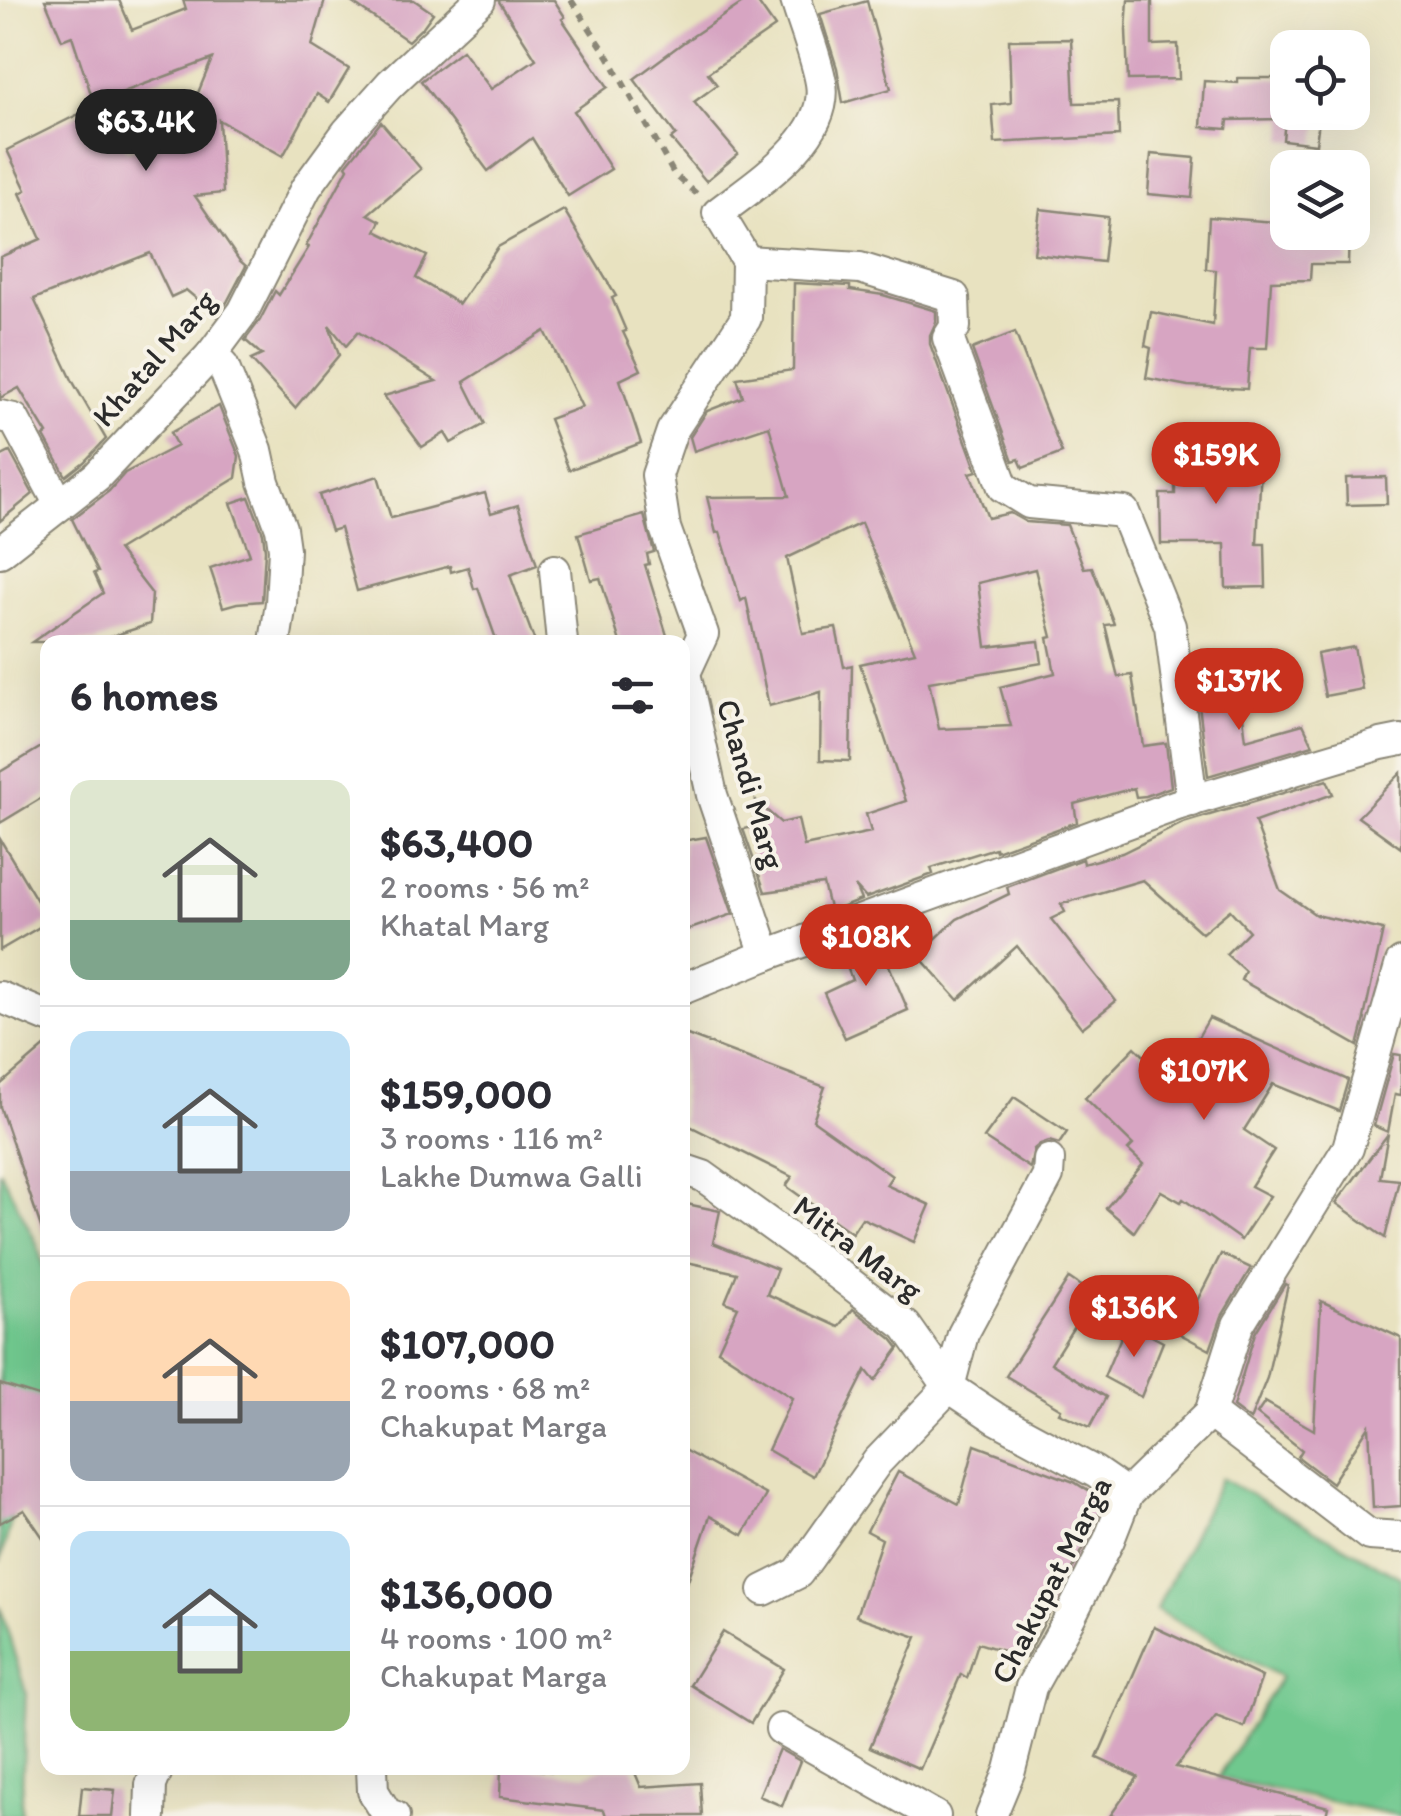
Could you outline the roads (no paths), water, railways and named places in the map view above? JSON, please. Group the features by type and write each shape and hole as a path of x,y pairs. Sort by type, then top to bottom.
{"street":[{"name":"Khatal Marg","path":"0,552 96,476 211,355 243,312 306,188 347,132 390,84 480,0"},
{"path":"796,0 822,87 815,124 790,156 718,213 747,260 860,268 954,297 955,326 948,338 1002,487 1030,503 1124,512 1170,626 1192,800"},
{"name":"Chandi Marg","path":"690,663 704,634 664,528 658,475 672,431 746,318 747,260"},
{"path":"211,355 223,366 257,450 281,528 284,549 276,635"},
{"path":"0,416 14,419 60,506"},
{"path":"554,570 561,635"},
{"name":"Chandi Marg","path":"690,696 712,795 766,955"},
{"path":"690,987 766,955 1192,800 1401,740"},
{"name":"Chakupat Marga","path":"992,1816 1010,1770 1031,1688 1108,1540 1127,1494 1210,1413 1238,1325 1348,1148 1401,963"},
{"path":"0,997 40,1014"},
{"path":"764,1590 798,1573 877,1462 949,1387 962,1334 1048,1176 1049,1160"},
{"name":"Mitra Marg","path":"690,1172 703,1176 906,1326 949,1387 1127,1494"},
{"path":"1210,1413 1369,1535 1401,1537"},
{"path":"781,1729 934,1816"},
{"path":"150,1816 150,1785 155,1775"},
{"path":"372,1775 373,1791 386,1814 394,1816"}]}
